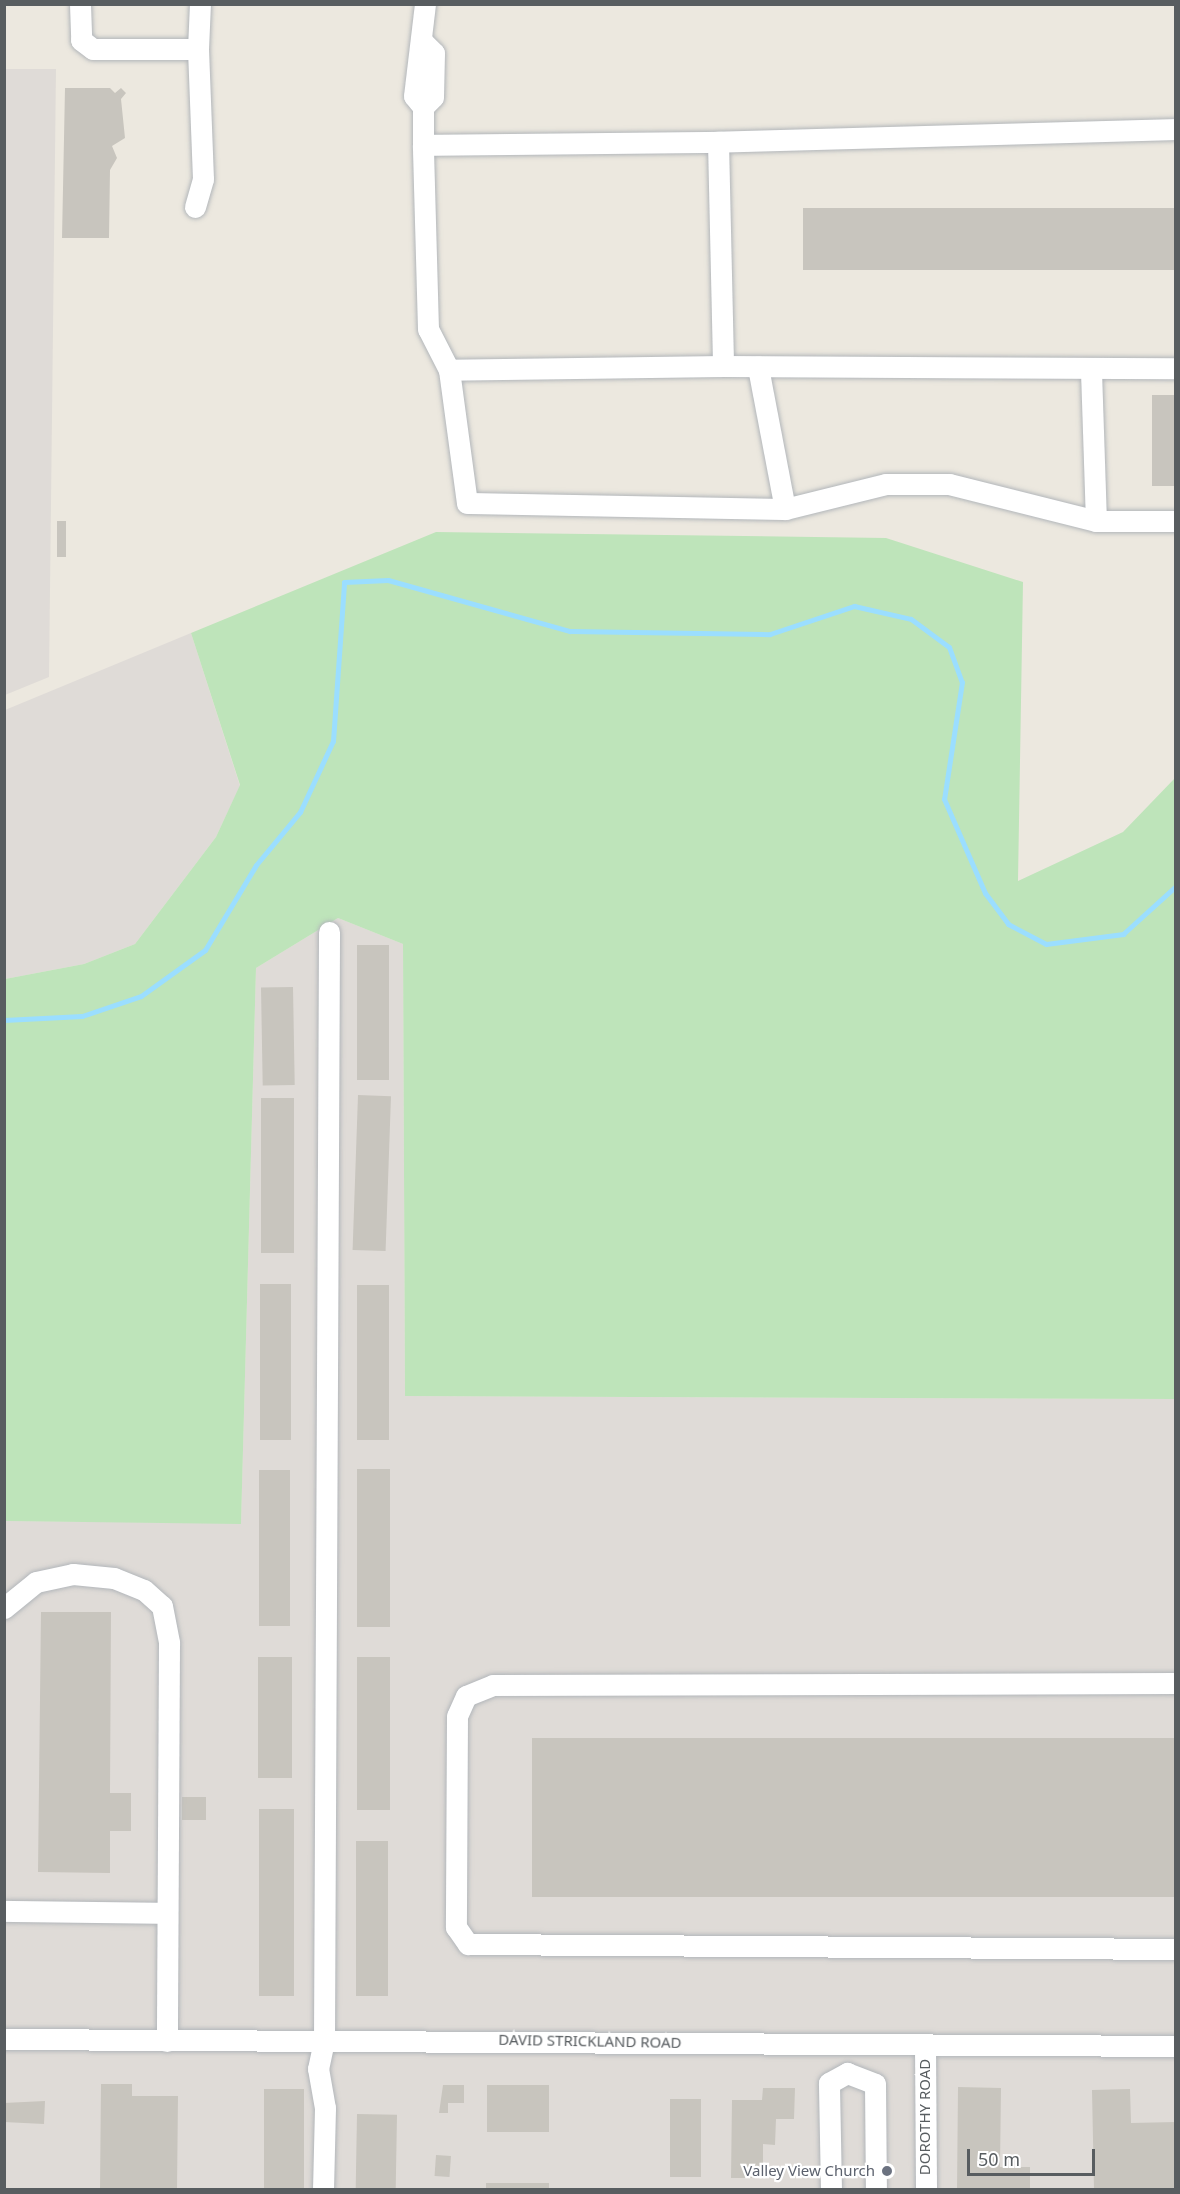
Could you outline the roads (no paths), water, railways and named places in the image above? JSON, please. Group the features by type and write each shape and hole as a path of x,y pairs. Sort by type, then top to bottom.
{"street":[{"path":"80,4 81,40 93,49 198,49"},
{"path":"195,207 203,178 198,49 200,4"},
{"path":"425,4 424,43 415,52 414,96 423,107 428,328 449,370 467,503 785,509 886,484 949,484 1096,520 1176,521"},
{"path":"423,145 718,142 1176,129"},
{"path":"718,142 723,366"},
{"path":"449,370 723,366 1091,370 1176,368"},
{"path":"758,367 785,509"},
{"path":"1091,370 1096,520"},
{"path":"323,2190 325,2108 318,2069 324,2040 329,932"},
{"path":"4,1608 36,1582 73,1574 114,1578 144,1590 162,1606 169,1643 167,2041"},
{"path":"1176,1683 493,1684 466,1696 457,1716 456,1927 468,1944 1176,1949"},
{"path":"4,1911 167,1913"},
{"name":"DAVID STRICKLAND ROAD","path":"4,2039 1176,2046"},
{"path":"847,2073 848,2043"},
{"name":"DOROTHY ROAD","path":"925,2044 926,2190"},
{"path":"831,2190 829,2083 847,2073"},
{"path":"847,2073 875,2084 876,2190"}],"waterway":[{"path":"4,1020 82,1016 141,996 205,950 256,865 300,812 333,741 344,582 388,580 570,631 770,634 854,606 911,619 949,647 962,682 944,799 985,893 1008,924 1046,944 1123,934 1176,886"}],"place":[{"name":"Valley View Church","path":"887,2171"}]}
